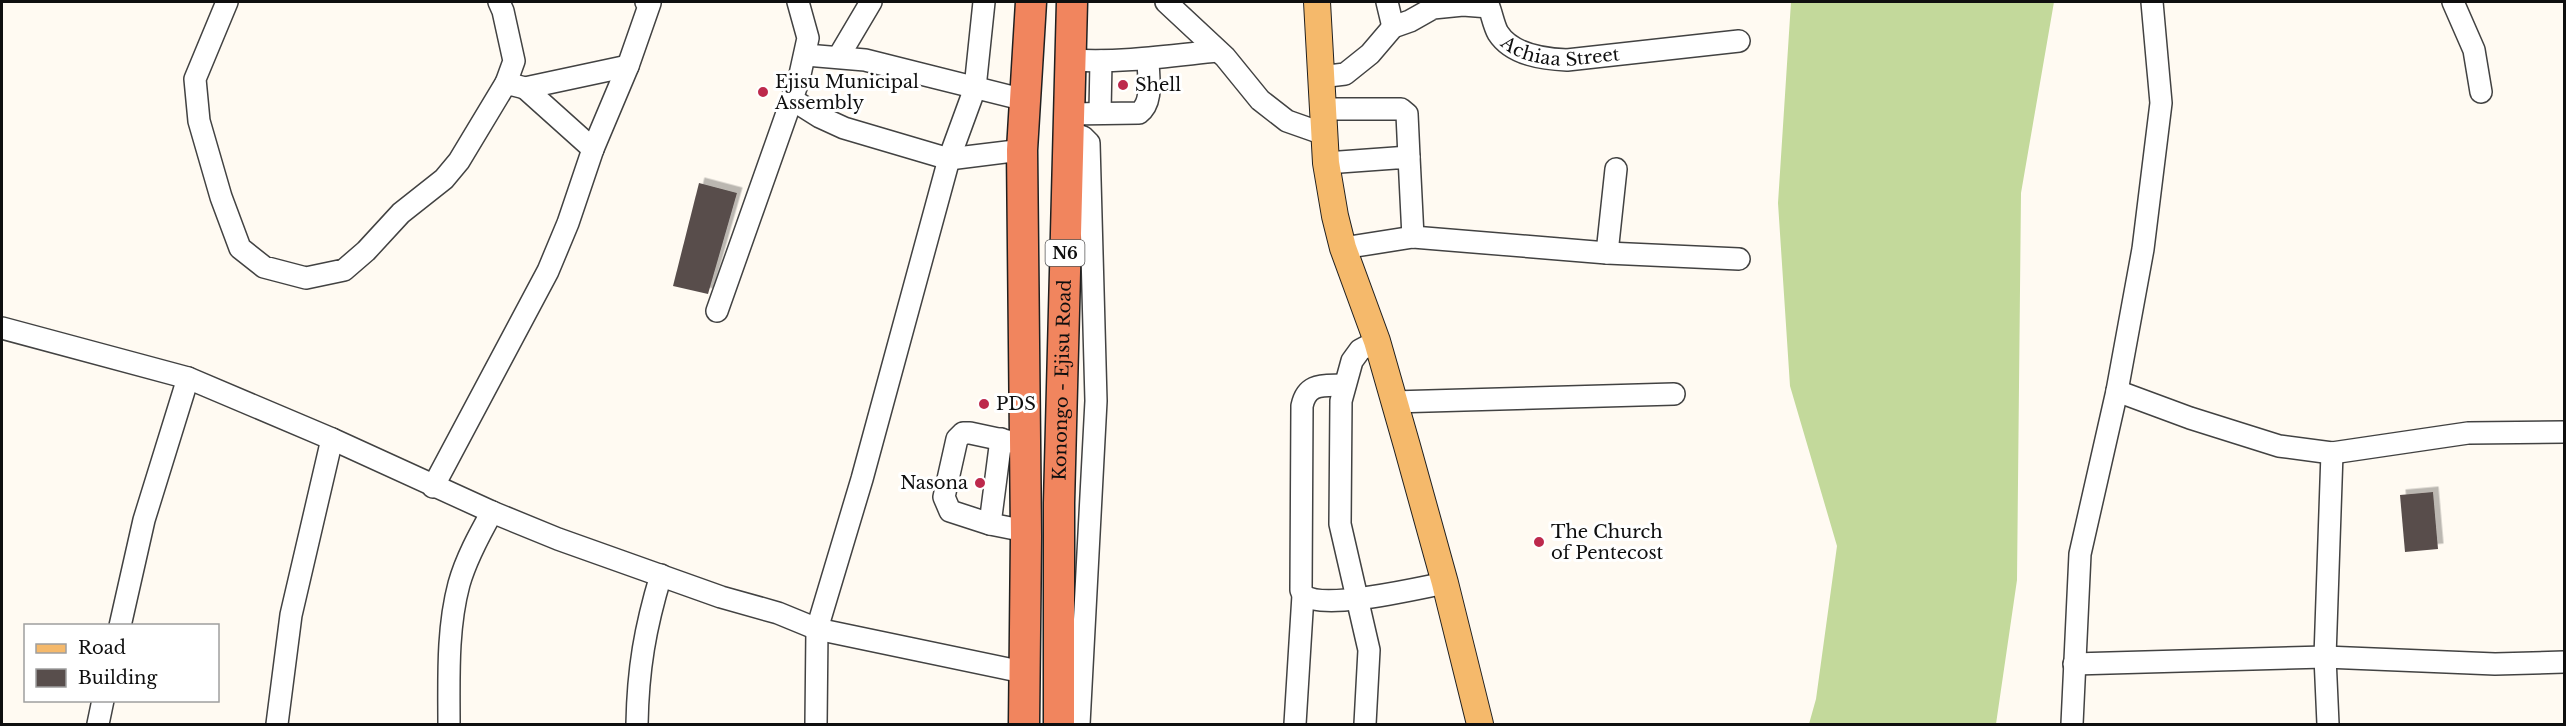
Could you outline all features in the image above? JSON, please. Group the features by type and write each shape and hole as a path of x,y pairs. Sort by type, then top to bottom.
{"highway":[{"name":"Konongo - Ejisu Road","path":"1059,724 1059,503 1072,2"},
{"name":"Konongo - Ejisu Road","path":"1024,724 1026,531 1013,442 1022,150 1030,12"}],"main road":[{"path":"1317,2 1326,163 1335,216 1343,248 1377,341 1445,583 1480,724"}],"street":[{"path":"227,2 195,80 199,121 221,197 240,248 264,267 306,278 344,270 366,251 401,213 444,179 515,86 514,61 499,2"},
{"path":"433,487 548,271 568,223 593,149 628,66 649,2"},
{"path":"717,312 793,100 806,55 808,38 798,2"},
{"path":"839,56 871,2"},
{"path":"816,724 817,628 862,479 949,159 975,88 984,2"},
{"path":"1166,2 1226,57 1260,100 1287,121 1324,122 1401,109 1407,114 1413,237"},
{"path":"1387,2 1393,27"},
{"path":"2072,724 2080,554 2117,391 2143,249 2161,103 2152,2"},
{"path":"2453,2 2474,50 2481,92"},
{"name":"Achiaa Street","path":"1320,77 1345,74 1370,54 1393,27 1410,21 1433,8 1463,5 1489,7 1499,34 1516,48 1538,58 1566,60 1739,40"},
{"path":"1071,60 1101,62 1217,51"},
{"path":"806,55 865,60 1025,100"},
{"path":"1079,724 1097,356 1089,143 1068,123 1100,112 1139,113 1149,101 1148,59"},
{"path":"1100,112 1101,62"},
{"path":"515,86 628,66"},
{"path":"515,86 593,149"},
{"path":"793,100 820,117 844,128 949,159 1022,150"},
{"path":"1326,163 1409,157"},
{"path":"1607,253 1616,169"},
{"path":"1343,248 1413,237 1607,253 1739,259"},
{"path":"2,328 188,378 332,439 492,512 558,539 721,597 778,613 817,628 1023,672"},
{"path":"1365,724 1370,650 1340,524 1340,411 1343,385 1352,361 1360,350 1377,341"},
{"path":"120,624 144,520 188,378"},
{"path":"1295,724 1303,595 1301,579 1304,396 1318,386 1343,385"},
{"path":"2117,391 2190,418 2278,446 2332,453 2468,433 2565,432"},
{"path":"1393,402 1674,394"},
{"path":"990,524 1013,442 963,433 957,439 944,496 950,511 990,524 1026,531"},
{"path":"277,724 291,615 332,439"},
{"path":"2328,724 2325,657 2332,453"},
{"path":"449,724 452,626 459,584 474,546 492,512"},
{"path":"637,724 641,654 661,575"},
{"path":"1303,595 1311,600 1358,599 1445,583"},
{"path":"2074,664 2325,657 2495,664 2565,662"},
{"path":"98,724 103,702"}],"green space":[{"path":"1791,2 2054,2 2021,193 2017,580 1996,724 1809,724 1816,699 1837,546 1790,386 1778,203"}],"building":[{"path":"699,183 737,193 708,294 673,286"},
{"path":"2433,492 2438,549 2405,552 2400,495"}],"place":[{"name":"Shell","path":"1123,85"},
{"name":"Ejisu Municipal Assembly","path":"763,92"},
{"name":"PDS","path":"984,404"},
{"name":"Nasona","path":"980,483"},
{"name":"The Church of Pentecost","path":"1539,542"}]}
